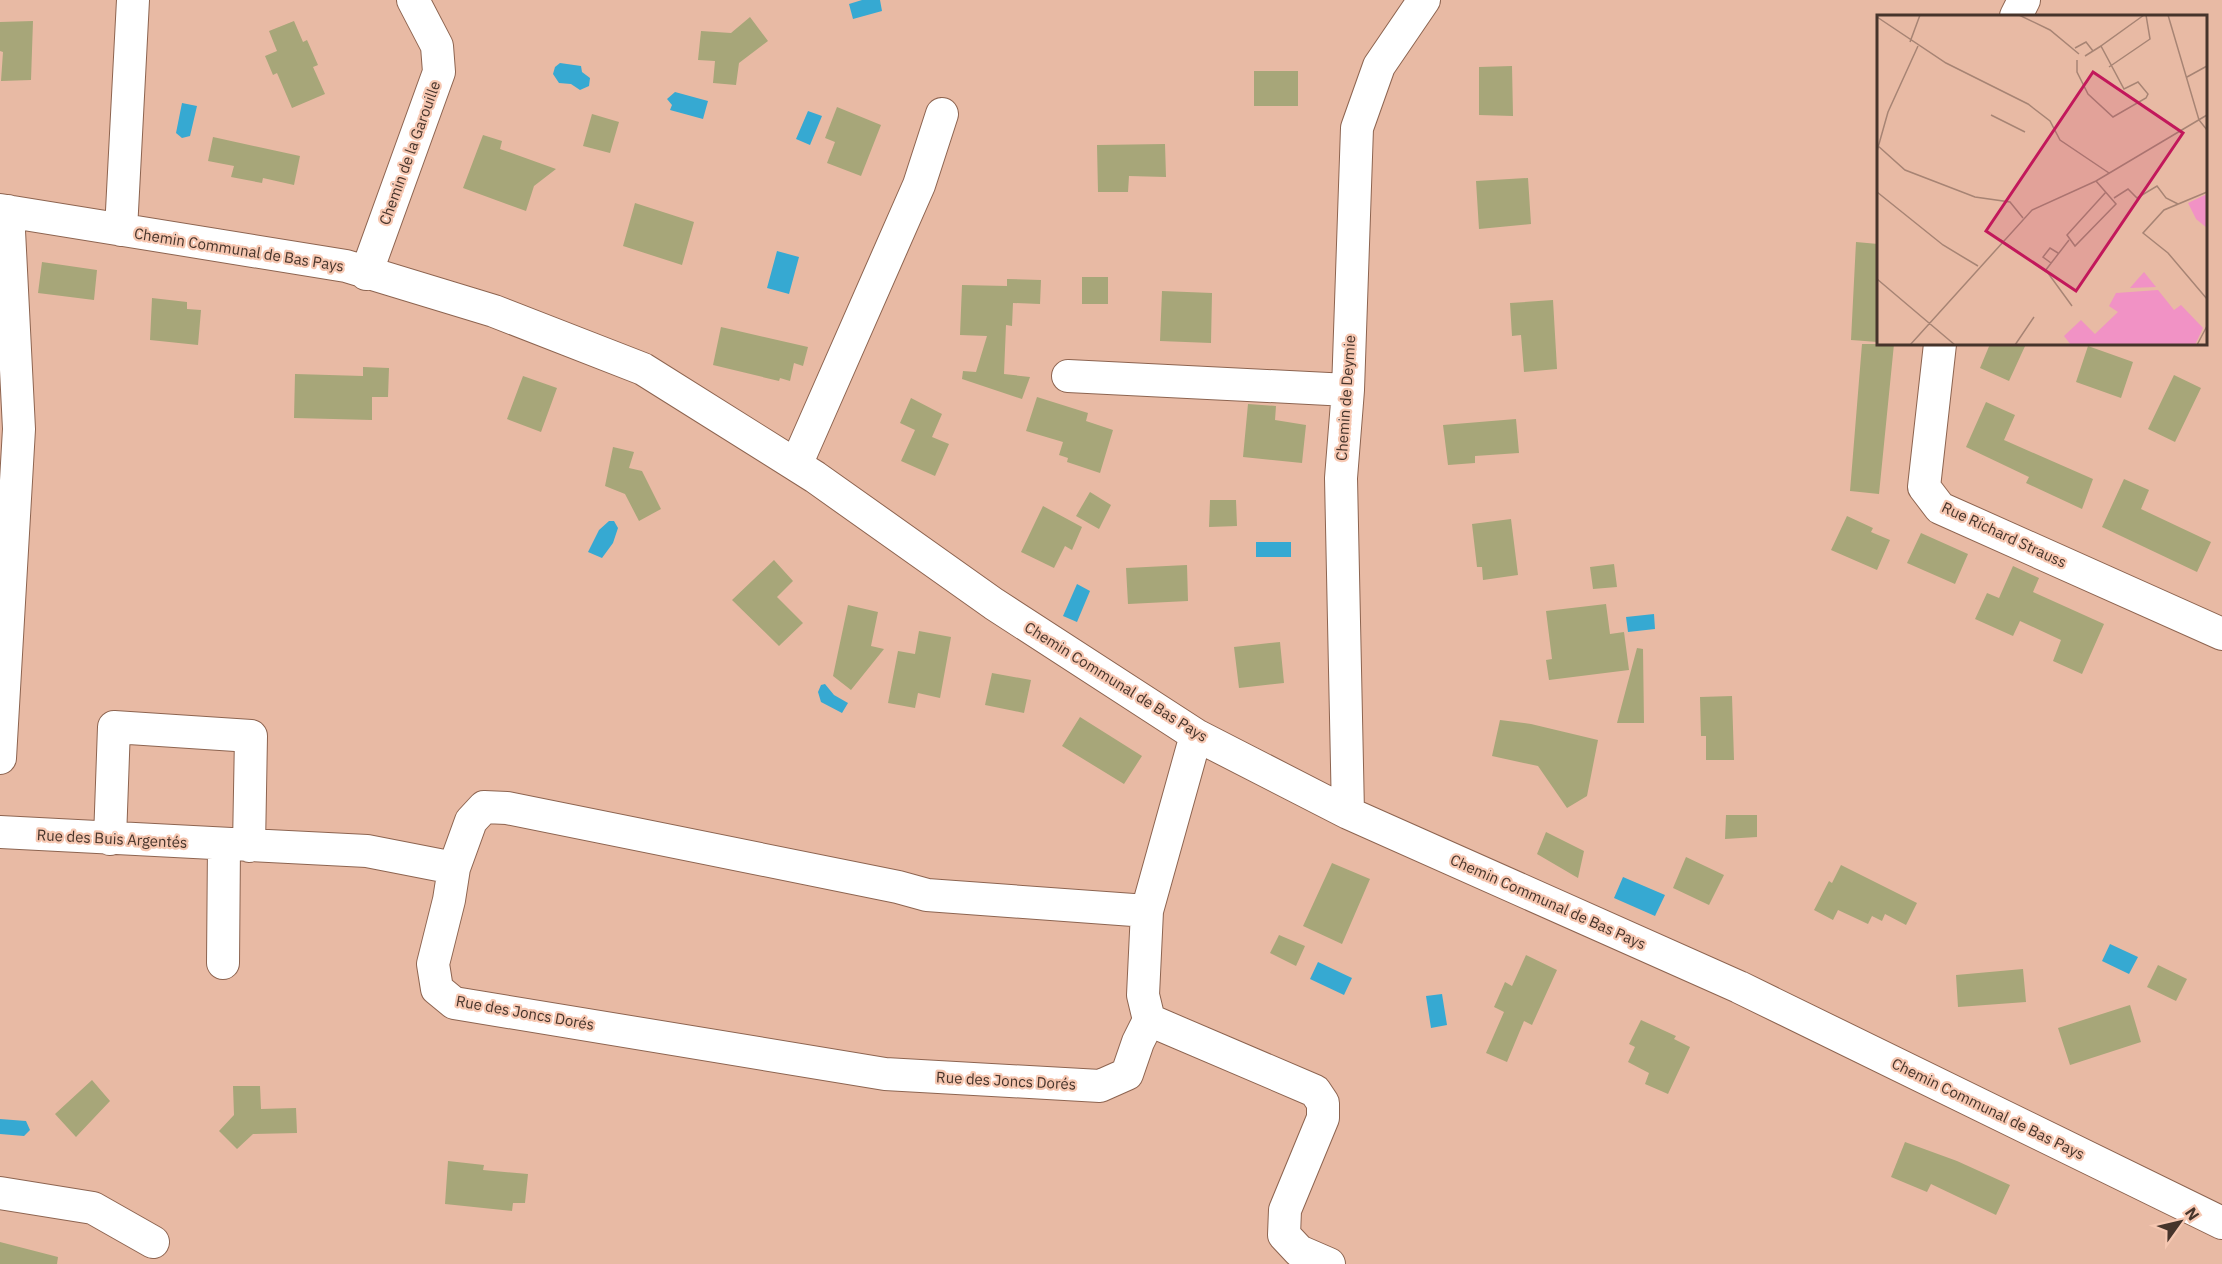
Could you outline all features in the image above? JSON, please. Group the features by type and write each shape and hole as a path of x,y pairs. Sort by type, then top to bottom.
{"street":[{"path":"121,230 133,0"},
{"name":"Chemin de la Garouille","path":"366,274 439,72 437,46 413,0"},
{"name":"Chemin de Deymie","path":"1348,813 1341,478 1348,390 1358,128 1379,66 1424,0"},
{"path":"2016,15 2024,0"},
{"path":"796,465 919,185 942,114"},
{"path":"0,758 19,429 4,211"},
{"name":"Chemin Communal de Bas Pays","path":"4,211 346,266 366,274 495,311 643,369 796,465 994,604 1196,735 1348,813 1739,987 2222,1223"},
{"name":"Rue Richard Strauss","path":"1940,345 1924,487 1940,508 2222,634"},
{"path":"1068,376 1348,390"},
{"path":"110,839 114,727 251,736 223,963"},
{"path":"1196,735 1147,911 1143,994 1149,1020 1315,1091 1323,1103 1323,1118 1285,1210 1284,1235 1299,1251 1329,1264"},
{"name":"Rue des Joncs Dorés","path":"1147,911 927,896 898,887 507,808 484,807 471,821 454,868 449,900 433,964 437,990 453,1003 885,1074 1100,1086 1127,1074 1138,1042 1149,1020"},
{"name":"Rue des Buis Argentés","path":"0,832 367,851 454,868"},
{"path":"0,1193 93,1208 153,1242"}],"water":[{"path":"862,0 880,0 882,11 853,19 849,4"},
{"path":"560,63 581,66 582,72 590,78 589,86 580,90 571,84 559,83 553,74 555,67"},
{"path":"675,92 708,101 703,119 670,110 672,105 667,99"},
{"path":"182,103 197,106 190,136 182,138 176,133"},
{"path":"808,111 822,116 810,145 796,139"},
{"path":"777,251 799,257 789,294 767,288"},
{"path":"609,521 614,521 618,528 613,543 602,558 588,552 599,530"},
{"path":"1256,542 1291,542 1291,557 1256,557"},
{"path":"1077,584 1090,591 1077,622 1063,616"},
{"path":"1654,614 1655,629 1628,632 1626,617"},
{"path":"825,684 834,695 848,703 842,713 821,702 818,692 821,685"},
{"path":"1623,877 1665,895 1655,916 1614,898"},
{"path":"2110,944 2138,957 2129,974 2102,961"},
{"path":"1318,962 1352,978 1344,995 1310,979"},
{"path":"1442,994 1447,1025 1431,1028 1426,996"},
{"path":"0,1119 26,1121 30,1130 24,1136 0,1134"}],"building":[{"path":"750,17 768,41 739,63 736,85 713,83 715,61 698,60 701,31 731,33"},
{"path":"33,21 31,80 1,81 3,52 0,51 0,22"},
{"path":"294,21 303,42 307,40 318,65 313,67 325,94 292,108 277,73 273,75 265,56 277,51 269,31"},
{"path":"1512,66 1513,116 1479,115 1479,67"},
{"path":"1254,71 1298,71 1298,106 1254,106"},
{"path":"837,107 881,125 861,176 827,163 835,142 825,138"},
{"path":"592,114 619,122 610,153 583,146"},
{"path":"483,135 502,141 500,149 556,169 534,186 526,211 463,188"},
{"path":"213,137 300,156 294,185 263,178 262,183 231,177 234,166 208,161"},
{"path":"1165,144 1166,177 1129,176 1128,192 1098,192 1097,145"},
{"path":"1528,178 1531,224 1479,229 1476,181"},
{"path":"635,203 694,222 682,265 623,246"},
{"path":"1856,242 1877,244 1877,342 1851,340"},
{"path":"42,262 97,270 94,300 38,293"},
{"path":"1082,277 1108,277 1108,304 1082,304"},
{"path":"1007,279 1041,280 1040,304 1013,303 1012,326 1006,325 1004,374 1030,377 1022,399 962,379 963,371 976,372 987,336 960,335 962,285 1007,286"},
{"path":"1162,291 1212,293 1211,343 1160,341"},
{"path":"152,298 187,302 187,309 201,310 198,345 150,340"},
{"path":"1553,300 1557,369 1524,372 1521,335 1512,336 1510,303"},
{"path":"721,327 808,347 803,366 794,363 790,381 780,378 779,381 713,365"},
{"path":"1862,344 1894,345 1879,494 1850,491"},
{"path":"1990,345 2026,345 2009,381 1980,368"},
{"path":"2088,346 2133,362 2121,398 2076,382"},
{"path":"363,367 389,368 388,397 372,397 372,420 294,418 295,374 363,376"},
{"path":"2174,375 2201,388 2175,442 2148,429"},
{"path":"523,376 557,388 541,432 507,419"},
{"path":"1037,397 1088,413 1086,421 1113,430 1100,473 1067,462 1068,458 1059,455 1063,442 1026,431"},
{"path":"911,398 942,414 932,437 949,444 935,476 901,461 915,430 900,423"},
{"path":"1986,402 2015,415 2004,440 2093,479 2082,509 2026,483 2029,477 1966,447"},
{"path":"1248,404 1276,406 1275,420 1306,425 1302,463 1243,457"},
{"path":"1516,419 1519,453 1475,456 1475,463 1448,465 1443,425"},
{"path":"613,447 634,452 629,468 642,471 661,509 639,521 625,494 605,486"},
{"path":"2124,479 2149,490 2141,509 2211,542 2197,572 2102,527"},
{"path":"1090,492 1111,505 1099,529 1076,516"},
{"path":"1210,500 1236,500 1237,526 1209,527"},
{"path":"1043,506 1082,527 1072,550 1065,546 1054,568 1021,552"},
{"path":"1847,516 1873,528 1871,532 1890,540 1877,570 1831,550"},
{"path":"1511,519 1518,575 1483,580 1482,567 1477,567 1472,524"},
{"path":"1921,533 1968,554 1955,584 1907,563"},
{"path":"774,560 793,581 777,597 803,623 779,646 732,600"},
{"path":"1614,564 1617,587 1593,589 1590,567"},
{"path":"1187,565 1188,601 1128,604 1126,568"},
{"path":"2013,566 2039,578 2033,592 2104,624 2082,674 2053,661 2061,640 2020,621 2013,636 1975,619 1987,593 1999,598"},
{"path":"1606,604 1610,634 1624,632 1629,670 1549,680 1546,660 1552,659 1546,611"},
{"path":"848,605 878,612 871,646 884,649 851,690 833,676"},
{"path":"919,631 951,637 940,698 918,693 915,708 888,703 898,651 915,654"},
{"path":"1280,642 1284,683 1239,688 1234,647"},
{"path":"1637,648 1643,649 1644,723 1617,723"},
{"path":"992,673 1031,680 1024,713 985,705"},
{"path":"1732,696 1734,760 1706,760 1706,736 1701,736 1700,697"},
{"path":"1080,717 1142,756 1124,784 1062,746"},
{"path":"1500,720 1531,724 1598,740 1587,796 1567,808 1538,766 1492,756"},
{"path":"1726,815 1757,815 1757,837 1725,839"},
{"path":"1546,832 1584,851 1578,878 1537,854"},
{"path":"1686,857 1724,875 1709,905 1673,888"},
{"path":"1332,863 1370,879 1342,944 1303,926"},
{"path":"1841,865 1917,903 1906,925 1885,914 1882,921 1872,916 1868,924 1838,910 1833,920 1814,910 1829,881 1832,883"},
{"path":"1279,935 1305,946 1296,966 1270,953"},
{"path":"1526,955 1557,970 1532,1025 1524,1021 1507,1062 1486,1053 1504,1012 1494,1007 1505,982 1512,986"},
{"path":"2158,965 2187,979 2176,1001 2147,987"},
{"path":"2023,969 2026,1002 1958,1007 1956,975"},
{"path":"2130,1005 2141,1042 2070,1065 2058,1028"},
{"path":"1641,1020 1676,1036 1674,1039 1690,1047 1668,1094 1645,1084 1649,1073 1628,1062 1635,1047 1629,1044"},
{"path":"92,1080 110,1101 76,1137 55,1114"},
{"path":"233,1086 260,1086 261,1109 296,1108 297,1133 253,1134 237,1149 219,1131 234,1115"},
{"path":"1905,1142 1957,1161 2010,1185 1996,1215 1931,1184 1927,1192 1891,1177"},
{"path":"448,1161 484,1165 483,1170 528,1174 525,1203 513,1203 512,1211 445,1204"},
{"path":"0,1242 58,1257 57,1264 0,1264"}]}
